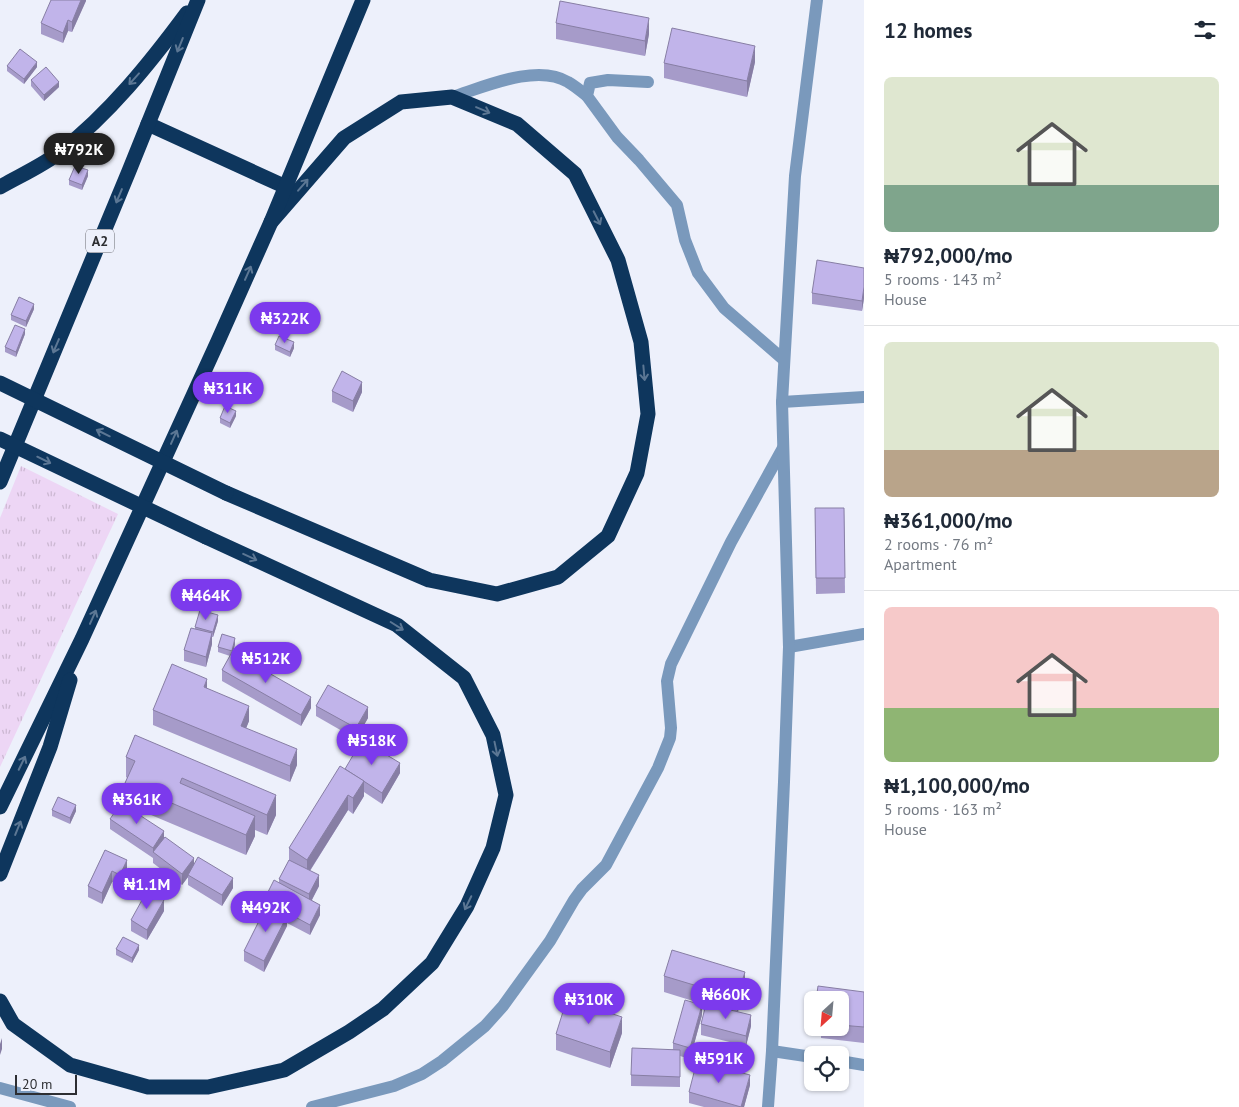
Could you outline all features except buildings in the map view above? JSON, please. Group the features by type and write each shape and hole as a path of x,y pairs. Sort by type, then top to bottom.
{"highway":[{"name":"A2","path":"0,482 148,124 197,0"},
{"path":"0,187 59,153 106,110 157,53 197,0"},
{"path":"0,807 82,639 271,222 363,0"},
{"path":"0,383 226,493 428,580 497,594 558,577 608,536 638,473 648,414 641,342 618,260 575,174 517,124 452,97 401,102 344,138 271,222"},
{"path":"148,124 286,187"},
{"path":"0,439 397,625 464,678 493,735 506,795 493,848 467,906 432,963 383,1009 349,1032 284,1070 208,1087 148,1087 70,1065 13,1024 0,1001"},
{"path":"0,874 50,747 82,639"}],"street":[{"path":"768,1107 784,792 789,647 782,402 795,176 817,0"},
{"path":"452,97 521,76 544,75 567,81 587,96 617,138 639,160 676,205 685,240 698,273 724,308 784,360"},
{"path":"587,96 590,83 608,80 648,82"},
{"path":"782,402 864,397"},
{"path":"312,1107 410,1080 442,1061 478,1032 503,1006 529,973 582,890 606,865 658,768 666,749 671,728 667,680 674,657 731,542 784,446"},
{"path":"789,647 864,634"},
{"path":"772,1051 804,1056"},
{"path":"849,1062 864,1064"},
{"path":"0,1088 70,1107"}],"green space":[{"path":"21,466 118,514 0,767 0,518"}]}
